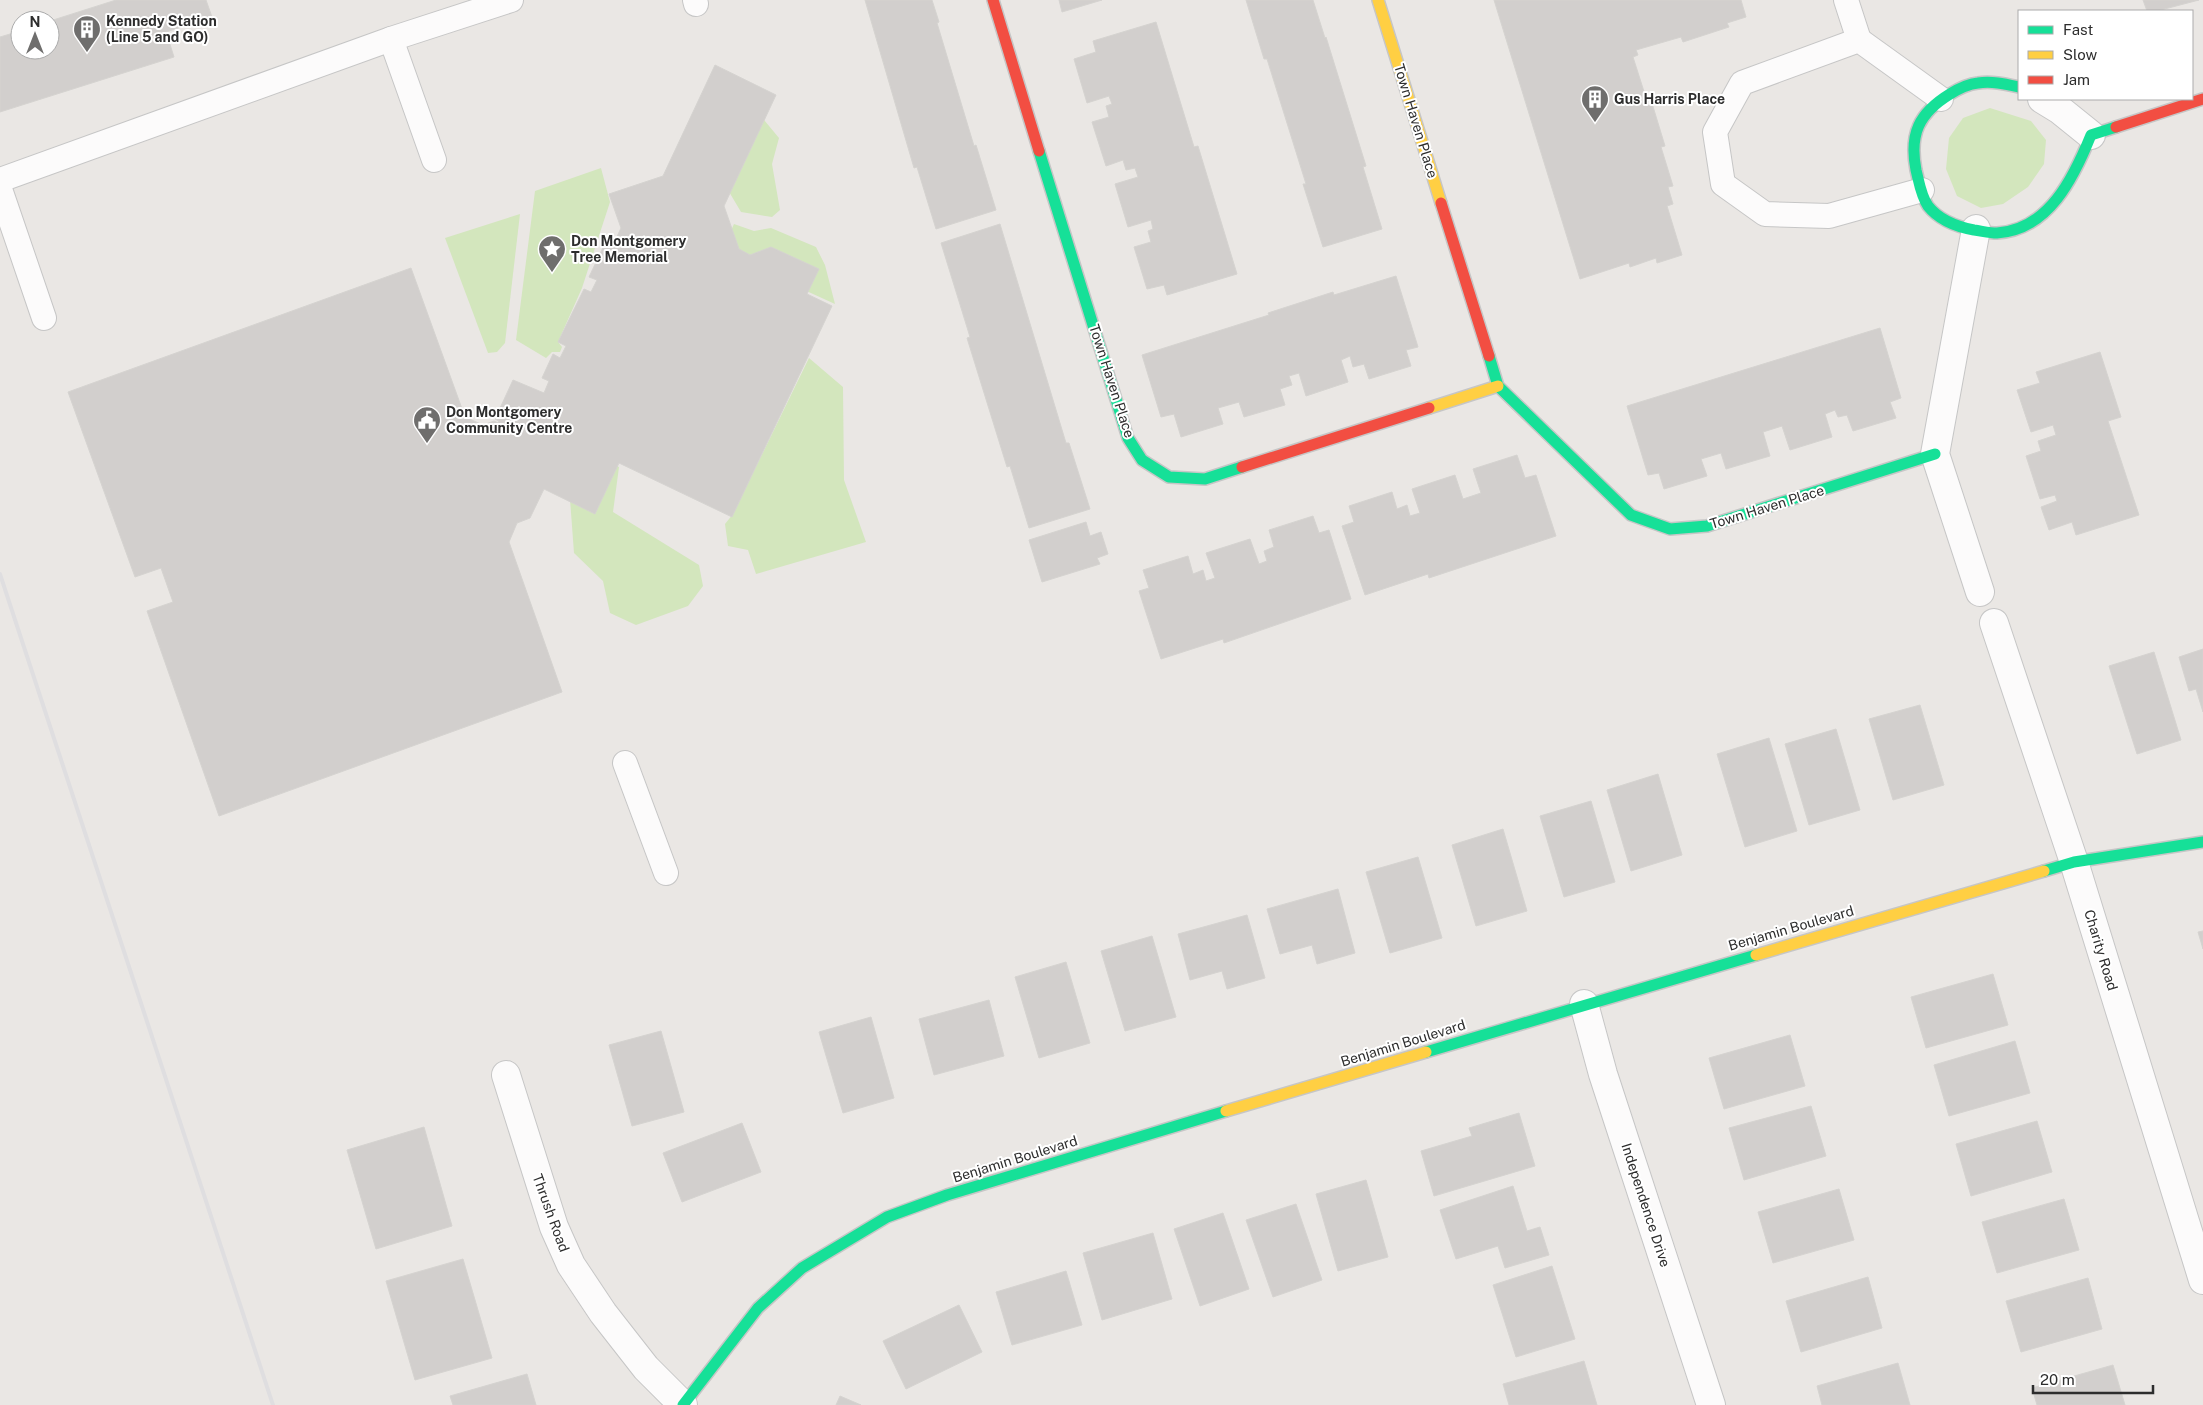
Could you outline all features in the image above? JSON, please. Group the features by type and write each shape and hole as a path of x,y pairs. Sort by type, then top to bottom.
{"street":[{"name":"Town Haven Place","path":"993,0 1128,438 1142,460 1169,477 1205,479 1498,386"},
{"name":"Town Haven Place","path":"1378,0 1498,386 1630,514 1670,529 1707,526 1936,454"},
{"path":"2018,87 1996,82 1970,84 1941,98 1929,108 1918,126 1912,143 1914,162 1927,204 1940,216 1957,227 1996,233 2018,229 2040,219 2053,204 2080,165 2091,135"},
{"path":"2044,100 2060,110 2091,135"},
{"path":"2091,135 2203,100"},
{"path":"1976,230 1936,454 1980,592"},
{"name":"Charity Road","path":"1994,623 2074,862 2203,1280"},
{"name":"Benjamin Boulevard","path":"683,1405 758,1308 802,1268 887,1217 947,1195 1584,1004 2074,862 2203,842"},
{"name":"Independence Drive","path":"1584,1004 1603,1074 1711,1405"},
{"name":"Thrush Road","path":"506,1075 554,1227 571,1265 603,1313 646,1368 683,1405"}],"lane":[{"path":"0,180 391,39 511,0"},
{"path":"1846,0 1859,40 1941,98"},
{"path":"391,39 434,160"},
{"path":"1859,40 1742,83 1715,132 1724,184 1765,214 1828,216 1922,190"},
{"path":"0,189 44,318"},
{"path":"625,763 666,873"}],"green space":[{"path":"1990,108 2031,121 2046,140 2044,164 2028,187 2003,204 1981,208 1957,196 1946,169 1949,138 1963,118"},
{"path":"760,115 779,138 772,164 780,210 772,217 741,212 725,185"},
{"path":"601,168 610,202 582,288 558,342 562,347 560,352 552,352 546,358 516,340 535,191"},
{"path":"520,214 505,343 497,352 488,353 445,238"},
{"path":"734,224 754,231 771,228 816,247 825,265 835,304 721,252"},
{"path":"809,358 843,387 844,480 866,542 756,574 748,550 728,546 725,524 733,514"},
{"path":"573,445 619,467 613,512 699,565 703,586 688,606 636,625 610,613 603,581 574,553 570,499"}],"building":[{"name":"Kennedy Station (Line 5 and GO)","path":"116,0 206,0 212,17 166,32 174,57 0,112 0,37 10,34 10,60 60,60 60,18"},
{"path":"865,0 932,0 939,22 937,23 974,146 976,145 996,210 936,229 917,167 914,168"},
{"path":"1059,0 1102,0 1062,12"},
{"path":"1246,0 1313,0 1366,166 1363,167 1382,229 1323,247 1303,184 1306,184 1267,59 1264,59"},
{"name":"Gus Harris Place","path":"1494,0 1741,0 1746,17 1727,23 1729,27 1683,42 1681,37 1636,50 1638,55 1633,57 1647,101 1651,100 1665,146 1661,147 1673,186 1668,187 1673,204 1667,206 1682,255 1657,263 1656,258 1630,267 1629,263 1580,279"},
{"path":"2143,0 2199,0 2161,10 2147,10"},
{"path":"1156,22 1194,147 1198,146 1237,274 1167,295 1164,285 1147,289 1134,247 1151,242 1148,231 1153,229 1151,220 1128,227 1115,184 1138,177 1135,168 1126,170 1123,160 1106,166 1092,122 1109,117 1106,106 1112,104 1109,96 1087,103 1074,59 1096,52 1093,41"},
{"name":"Don Montgomery Community Centre","path":"715,65 776,95 724,206 739,249 750,255 771,247 819,269 807,294 832,306 732,517 619,463 595,514 544,489 530,518 517,523 509,542 562,692 219,816 147,611 173,602 161,568 135,577 68,392 411,268 465,417 483,425 494,421 498,423 499,421 495,419 513,380 544,393 549,381 542,378 553,354 560,358 566,346 558,342 584,289 591,292 597,280 589,277 607,239 614,243 621,228 609,194 663,176"},
{"path":"1000,224 1066,443 1069,443 1090,509 1029,528 1010,466 1007,467 967,338 970,337 941,243"},
{"path":"1396,276 1418,347 1406,350 1411,366 1369,379 1364,364 1353,367 1350,356 1341,360 1348,382 1306,396 1299,373 1289,376 1292,385 1280,389 1285,405 1244,417 1239,402 1218,408 1223,424 1181,437 1174,414 1161,417 1142,355 1269,315 1268,313 1333,292 1334,295"},
{"path":"1880,328 1901,398 1890,402 1896,418 1853,431 1847,415 1838,417 1835,410 1825,414 1832,437 1790,450 1782,426 1763,432 1770,456 1726,469 1721,453 1701,459 1707,476 1664,489 1659,473 1648,475 1627,406"},
{"path":"2100,352 2121,417 2108,421 2139,515 2076,535 2072,522 2049,530 2041,507 2057,501 2055,495 2040,499 2026,456 2041,451 2038,441 2056,435 2053,425 2031,432 2017,390 2040,383 2036,372"},
{"path":"1517,455 1525,478 1536,475 1556,536 1429,578 1428,574 1365,595 1342,526 1354,522 1349,506 1392,492 1397,509 1407,505 1410,516 1420,513 1412,489 1455,475 1463,499 1481,493 1473,469"},
{"path":"1313,516 1319,533 1329,530 1351,599 1224,643 1223,639 1161,659 1139,591 1149,588 1143,570 1188,556 1193,574 1203,570 1206,581 1215,578 1206,553 1250,539 1259,564 1267,561 1264,551 1274,547 1269,530"},
{"path":"1086,522 1090,536 1101,532 1108,554 1097,558 1100,564 1042,582 1029,540"},
{"path":"2203,649 2203,712 2196,689 2189,691 2179,657"},
{"path":"2154,652 2181,740 2137,754 2109,666"},
{"path":"1920,705 1944,785 1893,800 1869,719"},
{"path":"1836,729 1860,810 1809,825 1785,744"},
{"path":"1769,738 1797,831 1745,847 1717,754"},
{"path":"1658,774 1682,855 1631,871 1607,790"},
{"path":"1591,801 1615,882 1564,897 1540,816"},
{"path":"1503,829 1527,911 1476,926 1452,845"},
{"path":"1418,857 1442,938 1390,953 1366,872"},
{"path":"1338,889 1355,953 1317,964 1312,945 1280,954 1267,909"},
{"path":"1247,915 1265,978 1227,989 1222,971 1190,980 1178,934"},
{"path":"2203,931 2203,949 2198,932"},
{"path":"1152,936 1176,1017 1125,1031 1101,951"},
{"path":"1066,962 1090,1043 1039,1058 1015,977"},
{"path":"1993,974 2008,1025 1926,1048 1911,997"},
{"path":"989,1000 1004,1056 934,1075 919,1019"},
{"path":"871,1017 894,1098 843,1113 819,1032"},
{"path":"661,1031 684,1112 632,1126 609,1045"},
{"path":"1790,1035 1805,1086 1724,1109 1709,1058"},
{"path":"2015,1041 2030,1093 1949,1116 1934,1065"},
{"path":"1811,1106 1826,1156 1744,1180 1729,1128"},
{"path":"1519,1113 1535,1166 1434,1196 1421,1151 1472,1136 1469,1128"},
{"path":"2037,1121 2052,1172 1971,1196 1956,1144"},
{"path":"742,1123 761,1172 682,1202 663,1153"},
{"path":"424,1127 452,1226 376,1249 347,1150"},
{"path":"1366,1180 1388,1257 1338,1271 1316,1194"},
{"path":"1513,1186 1527,1231 1540,1227 1549,1255 1505,1268 1498,1246 1456,1259 1440,1210"},
{"path":"1839,1189 1854,1240 1773,1263 1758,1212"},
{"path":"2064,1199 2079,1250 1997,1273 1982,1222"},
{"path":"1296,1204 1322,1280 1273,1297 1246,1220"},
{"path":"1223,1213 1249,1289 1200,1306 1174,1229"},
{"path":"1153,1233 1172,1299 1102,1320 1083,1253"},
{"path":"463,1259 492,1358 415,1380 386,1281"},
{"path":"1552,1266 1575,1339 1516,1357 1493,1285"},
{"path":"1066,1271 1082,1325 1012,1345 996,1292"},
{"path":"1868,1277 1882,1328 1801,1352 1786,1301"},
{"path":"2088,1278 2102,1329 2021,1352 2006,1301"},
{"path":"959,1305 982,1352 906,1389 883,1341"},
{"path":"1584,1361 1597,1405 1509,1405 1503,1384"},
{"path":"1898,1363 1910,1405 1822,1405 1817,1386"},
{"path":"2113,1365 2125,1405 2037,1405 2032,1388"},
{"path":"527,1374 536,1405 453,1405 450,1396"},
{"path":"840,1396 861,1405 836,1405"}],"railway":[{"path":"0,574 273,1405"}],"traffic: fast":[{"path":"2018,87 1988,82 1967,86 1939,101 1924,117 1919,126 1914,146 1916,170 1920,189 1928,206 1943,219 1968,229 1994,233 2015,230 2031,222 2045,212 2057,199 2076,168 2091,135 2116,127"},
{"path":"1039,151 1128,438 1142,460 1169,477 1205,479 1242,467"},
{"path":"1489,356 1498,386 1631,515 1670,529 1707,526 1935,454"},
{"path":"2044,871 2074,862 2203,842"},
{"path":"1426,1052 1756,955"},
{"path":"683,1405 758,1308 802,1268 887,1217 947,1195 1226,1111"}],"traffic: slow":[{"path":"1378,0 1441,203"},
{"path":"1429,408 1498,386"},
{"path":"1756,955 2044,871"},
{"path":"1226,1111 1426,1052"}],"traffic: jam":[{"path":"993,0 1039,151"},
{"path":"2116,127 2203,99"},
{"path":"1441,203 1489,356"},
{"path":"1242,467 1429,408"}],"place":[{"name":"Kennedy Station (Line 5 and GO)","path":"87,53"},
{"name":"Gus Harris Place","path":"1595,123"},
{"name":"Don Montgomery Tree Memorial","path":"552,273"},
{"name":"Don Montgomery Community Centre","path":"427,444"}]}
